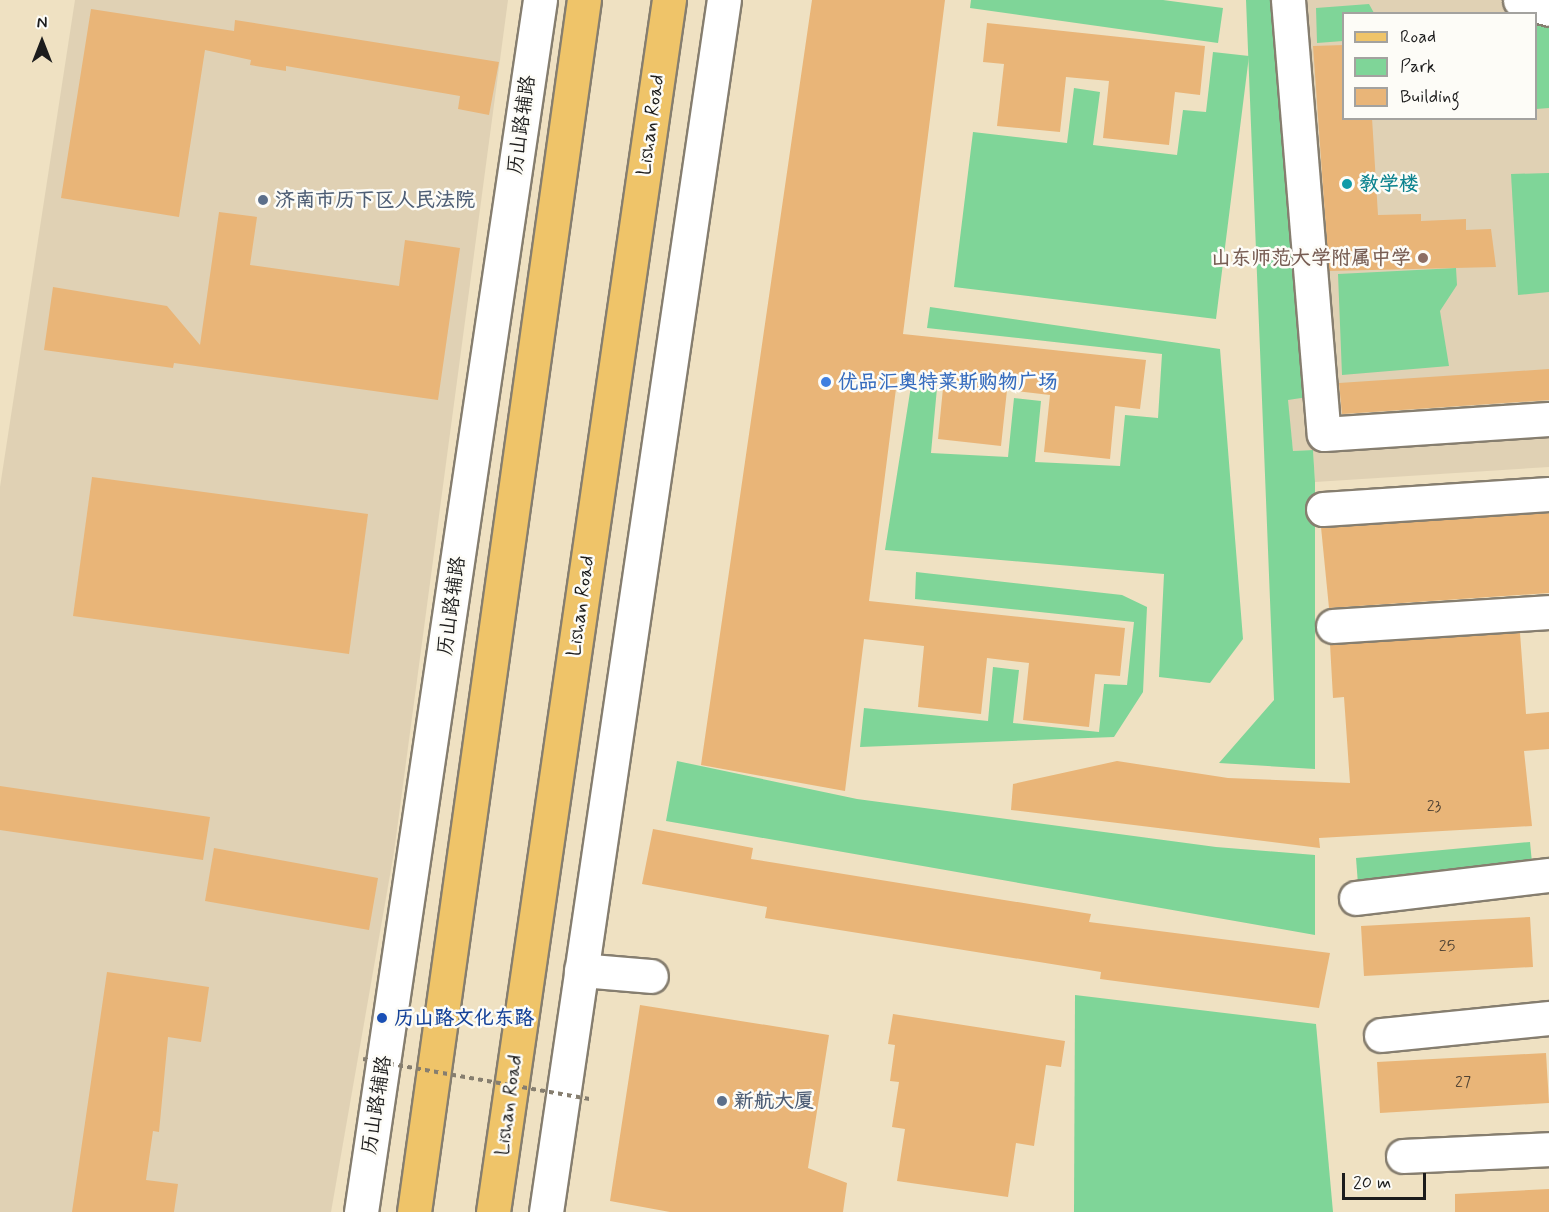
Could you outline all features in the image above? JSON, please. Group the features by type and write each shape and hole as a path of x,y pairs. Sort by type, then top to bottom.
{"main road":[{"path":"414,1212 584,0"},
{"name":"Lishan Road","path":"493,1212 669,0"}],"street":[{"name":"历山路辅路","path":"361,1212 540,0"},
{"path":"546,1212 724,0"},
{"path":"1288,0 1324,434 1549,420"},
{"path":"1520,0 1549,9"},
{"path":"1323,509 1549,494"},
{"path":"1333,626 1549,612"},
{"path":"1356,898 1549,875"},
{"path":"581,970 651,976"},
{"path":"1382,1035 1549,1018"},
{"path":"1403,1156 1549,1149"}],"path":[{"path":"363,1059 589,1098"}],"shaded area":[{"path":"75,0 508,0 394,852 331,1212 0,1212 0,487"},
{"name":"山东师范大学附属中学","path":"1275,0 1549,0 1549,467 1315,482 1313,450 1293,451 1287,399 1307,397"}],"green space":[{"path":"971,0 1163,0 1223,8 1218,43 970,8"},
{"path":"1246,0 1275,0 1308,397 1288,400 1293,451 1313,450 1315,482 1315,769 1219,763 1274,700"},
{"path":"1369,4 1373,12 1342,12 1342,41 1317,43 1316,8"},
{"path":"1537,22 1549,27 1549,108 1537,109"},
{"path":"1213,52 1249,56 1216,319 954,287 973,132 1067,143 1074,88 1100,92 1093,145 1177,155 1183,110 1206,112"},
{"path":"1549,173 1549,292 1518,295 1511,174"},
{"path":"1456,268 1457,285 1440,311 1449,366 1342,375 1338,274"},
{"path":"930,307 1220,349 1243,639 1210,683 1159,677 1164,574 885,550 911,386 937,388 931,453 1008,457 1014,398 1041,401 1035,462 1120,466 1125,415 1158,418 1162,354 927,328"},
{"path":"916,572 1122,595 1147,607 1143,692 1114,737 860,747 864,708 988,721 993,667 1019,670 1013,723 1099,732 1104,684 1127,685 1134,622 915,599"},
{"path":"677,761 857,799 1216,847 1315,855 1315,935 666,821"},
{"path":"1530,842 1535,894 1360,910 1356,858"},
{"path":"1075,995 1316,1024 1333,1212 1074,1212"}],"building":[{"name":"优品汇奥特莱斯购物广场","path":"812,0 945,0 903,334 1146,360 1140,409 1115,406 1110,459 1044,452 1050,395 1007,390 1001,446 938,439 944,378 898,373 869,601 1125,628 1120,676 1095,674 1089,727 1023,720 1029,663 987,658 981,714 918,707 924,646 864,639 845,791 701,765"},
{"path":"91,9 234,31 235,20 499,62 489,115 458,109 460,96 286,66 286,71 250,65 251,60 205,50 179,217 61,198"},
{"path":"987,23 1205,46 1200,95 1175,92 1169,145 1103,138 1109,81 1066,77 1060,132 997,126 1004,64 983,62"},
{"name":"教学楼","path":"1342,45 1342,120 1372,120 1378,215 1421,214 1421,221 1466,219 1466,230 1491,229 1496,267 1329,271 1313,46"},
{"path":"219,212 257,217 250,265 399,286 405,240 460,248 438,400 174,363 173,368 44,350 53,287 167,306 200,345"},
{"path":"1549,369 1549,400 1342,414 1339,383"},
{"path":"92,477 368,514 349,654 73,616"},
{"path":"1549,513 1549,593 1329,608 1321,527"},
{"path":"1520,633 1526,714 1549,712 1549,749 1524,751 1532,826 1319,838 1320,848 1011,810 1013,784 1117,761 1228,778 1350,783 1344,697 1333,698 1330,644"},
{"path":"0,786 210,817 203,860 0,830"},
{"path":"653,829 753,848 751,859 1091,914 1089,922 1330,953 1319,1008 1100,979 1101,972 765,918 767,907 642,884"},
{"path":"214,848 378,878 369,930 205,901"},
{"path":"1530,917 1533,967 1364,976 1361,926"},
{"path":"107,972 209,987 201,1042 168,1037 159,1132 153,1131 146,1180 178,1184 174,1212 72,1212"},
{"name":"新航大厦","path":"640,1005 829,1035 808,1168 847,1183 843,1212 670,1212 610,1201"},
{"path":"893,1014 1065,1041 1061,1067 1046,1065 1034,1146 1016,1143 1008,1197 897,1181 905,1129 892,1127 899,1082 890,1081 895,1045 888,1044"},
{"path":"1546,1053 1549,1103 1380,1113 1377,1062"},
{"path":"1549,1189 1549,1212 1455,1212 1455,1194"}],"place":[{"name":"教学楼","path":"1347,184"},
{"name":"济南市历下区人民法院","path":"263,200"},
{"name":"山东师范大学附属中学","path":"1423,258"},
{"name":"优品汇奥特莱斯购物广场","path":"826,382"},
{"name":"历山路文化东路","path":"382,1018"},
{"name":"新航大厦","path":"722,1101"}]}
